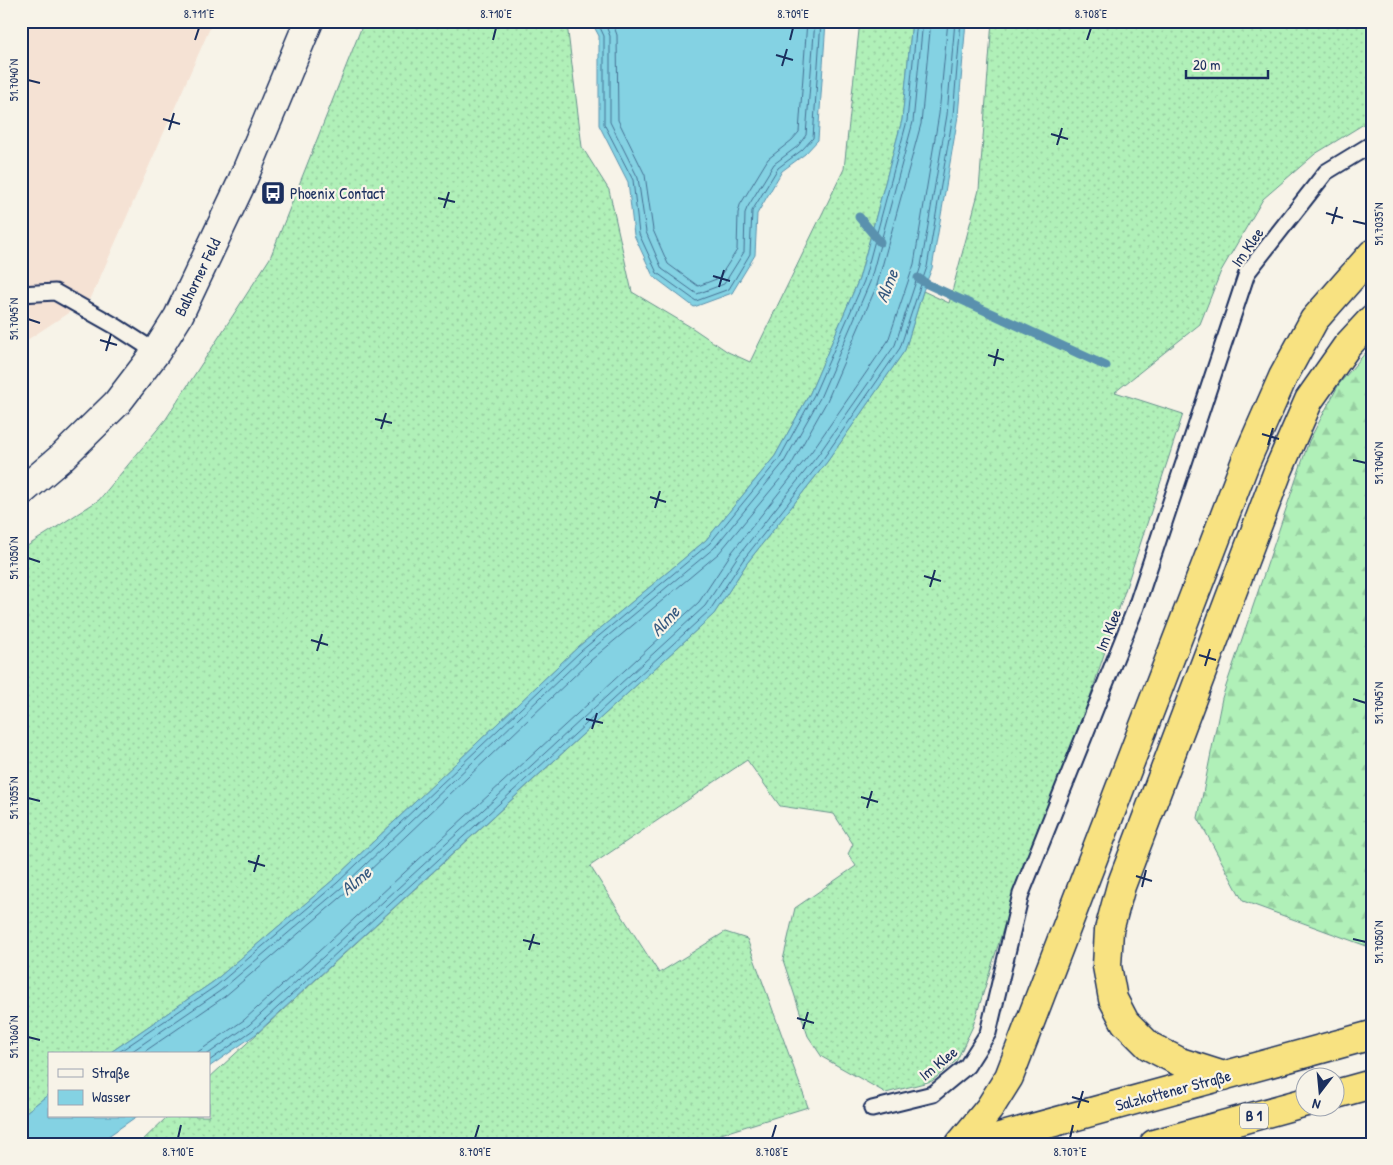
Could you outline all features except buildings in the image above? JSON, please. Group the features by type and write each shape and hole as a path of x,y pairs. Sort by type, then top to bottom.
{"highway":[{"path":"960,1144 989,1109 1009,1077 1245,463 1283,377 1314,320 1372,254"},
{"path":"1224,1076 1180,1062 1149,1046 1125,1022 1113,999 1107,966 1108,930 1121,886 1138,840 1278,471 1309,400 1347,346 1372,319"},
{"name":"Salzkottener Straße","path":"974,1144 1372,1035"},
{"path":"1346,1091 1372,1084"},
{"name":"B 1","path":"1154,1144 1296,1105"}],"street":[{"name":"Balhorner Feld","path":"21,492 62,457 117,403 156,352 178,317 241,184 309,21"}],"lane":[{"name":"Im Klee","path":"872,1109 933,1094 967,1066 988,1033 1022,894 1136,607 1247,273 1326,172 1372,144"},
{"path":"21,294 55,292 156,352"}],"shaded area":[{"path":"21,21 213,21 91,298 21,344"}],"green space":[{"path":"364,21 565,21 567,24 582,147 609,190 632,292 728,352 750,362 844,169 860,21 912,21 902,120 859,279 810,393 775,456 706,540 578,647 333,880 213,982 111,1052 48,1052 48,1095 21,1116 21,550 99,500 166,419 270,258"},
{"path":"992,21 1372,21 1372,119 1315,154 1263,199 1221,271 1200,324 1115,392 1183,414 1090,697 1014,894 973,1026 957,1060 932,1081 886,1093 822,1057 808,1036 783,960 795,908 856,866 848,854 853,844 834,814 780,806 747,760 590,866 659,973 725,932 747,939 808,1107 689,1144 139,1144 166,1118 210,1118 210,1077 714,614 747,563 827,462 905,350 923,291 949,303 979,190"},
{"path":"1372,345 1372,948 1243,901 1198,818 1222,698 1309,441 1339,384"}],"water":[{"path":"591,21 826,21 818,140 805,154 782,171 757,214 755,255 732,293 694,307 653,276 634,235 628,182 599,125 599,36"},
{"name":"Alme","path":"912,21 966,21 958,116 932,268 905,350 827,462 747,563 714,614 256,1034 210,1066 210,1052 111,1052 213,982 333,880 578,647 706,540 775,456 810,393 859,279 902,120"},
{"path":"48,1095 48,1118 134,1118 97,1144 21,1144 21,1116"}],"waterway":[{"path":"859,217 880,242"},
{"path":"918,278 927,284 1106,366"}],"place":[{"name":"Phoenix Contact","path":"273,193"}]}
